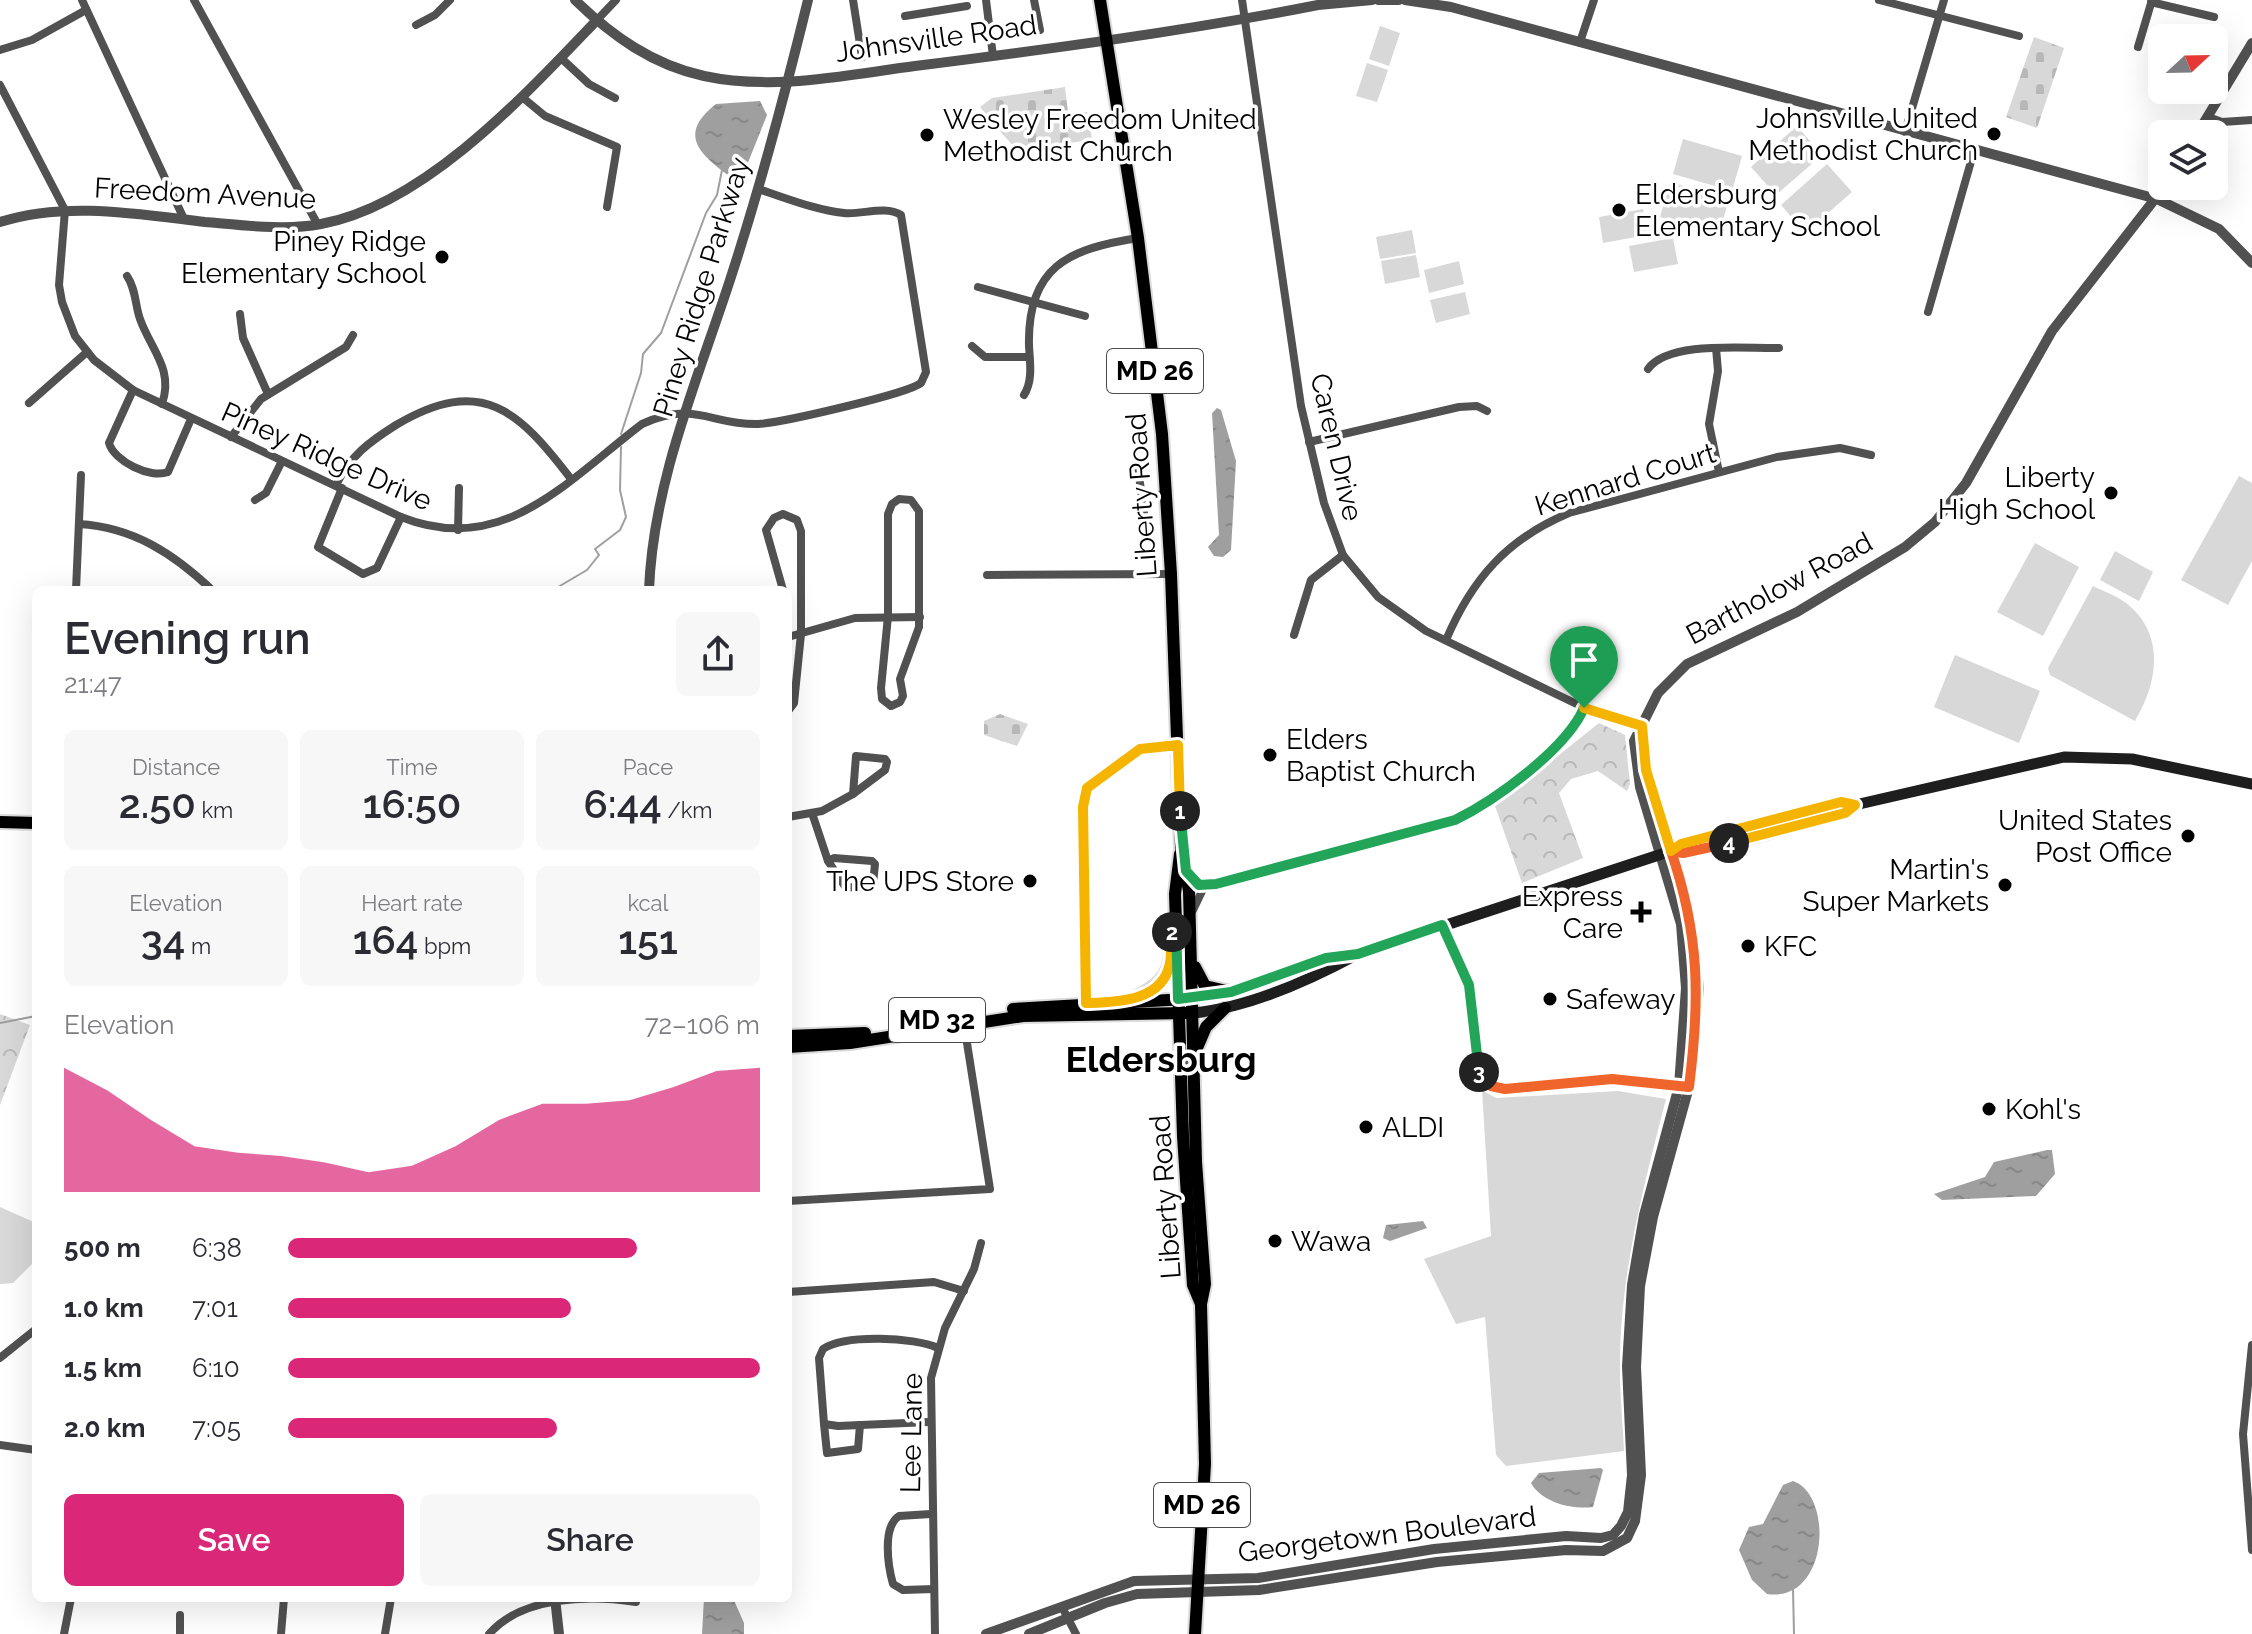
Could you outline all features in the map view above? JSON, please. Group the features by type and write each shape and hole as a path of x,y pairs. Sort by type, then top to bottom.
{"main road":[{"name":"Liberty Road","path":"1100,0 1138,238 1166,494 1181,847 1176,921 1178,999 1193,1285 1201,1304"},
{"name":"MD 32","path":"792,1047 850,1043 1036,1015 1193,1013 1225,1008 1329,970 1358,954 1667,853 1681,844 1841,802 1855,805 2064,757 2132,759 2252,784"},
{"path":"0,822 32,823"},
{"name":"Liberty Road","path":"1181,847 1190,919 1196,1162 1205,1284 1201,1304 1205,1464 1195,1634"},
{"path":"1129,1001 1152,989 1168,971 1176,921"},
{"name":"MD 32","path":"792,1036 851,1035 996,1011 1086,1003 1193,999 1231,992 1326,958 1358,954"},
{"path":"1191,957 1205,986 1231,992"},
{"path":"1194,1055 1206,1027 1225,1008"}],"street":[{"path":"82,0 184,219"},
{"path":"194,0 318,225"},
{"path":"416,25 435,15 450,0"},
{"name":"Johnsville Road","path":"575,0 597,20 649,57 681,70 722,79 789,82 1107,40 1244,16 1372,0"},
{"name":"Freedom Avenue","path":"0,222 24,214 65,210 318,225 353,216 395,196 483,133 616,0"},
{"name":"Piney Ridge Parkway","path":"649,586 655,519 758,189 789,82 808,0"},
{"path":"853,0 862,57"},
{"path":"937,0 939,10"},
{"path":"986,0 993,56"},
{"path":"1034,0 1040,30"},
{"name":"Caren Drive","path":"1242,0 1309,442 1332,529 1343,555 1362,582 1391,610 1584,708 1642,726"},
{"path":"1378,0 1399,0"},
{"path":"1405,0 1451,7 2148,197"},
{"path":"1580,42 1594,0"},
{"path":"1879,0 2019,36"},
{"path":"1905,132 1944,0"},
{"path":"2138,47 2151,1 2214,17"},
{"path":"905,16 967,6"},
{"path":"0,50 32,40 86,10"},
{"path":"2206,120 2252,43"},
{"path":"561,58 589,84 615,98"},
{"path":"0,85 65,210"},
{"path":"522,97 545,116 617,147 607,207"},
{"path":"2208,117 2222,122 2252,120"},
{"path":"1928,312 1974,151"},
{"path":"686,413 739,422 780,422 916,387 926,372 901,215 889,211 848,214 825,211 758,189"},
{"name":"Bartholow Road","path":"1667,853 1640,787 1634,751 1634,741 1658,693 1687,664 1777,623 1905,547 1935,522 1966,483 2052,331 2156,200"},
{"path":"2159,200 2212,224 2252,263"},
{"name":"Piney Ridge Drive","path":"65,210 59,285 66,317 87,352 109,374 133,390 191,419 401,517 434,528 483,528 512,518 535,507 642,424 667,415 686,413"},
{"path":"1024,395 1029,385 1033,302 1045,278 1069,256 1101,244 1138,238"},
{"path":"127,276 144,328 163,363 166,387 162,404"},
{"path":"978,287 1085,316"},
{"path":"240,314 243,338 268,394"},
{"path":"231,437 248,411 268,394 346,347 353,335"},
{"path":"972,346 985,357 1029,357"},
{"path":"1716,348 1718,371 1709,424 1719,472"},
{"path":"1648,369 1659,360 1716,348 1779,348"},
{"path":"29,403 87,352"},
{"path":"133,390 109,443 112,453 134,466 154,474 168,472 191,419"},
{"path":"401,517 377,568 363,574 318,547 339,487 355,455 378,436 430,407 461,402 488,404 516,417 533,430 571,479"},
{"path":"1309,442 1459,407 1477,406 1487,411"},
{"name":"Kennard Court","path":"1446,640 1479,577 1508,547 1536,528 1569,513 1777,457 1840,448 1871,455"},
{"path":"255,500 266,493 282,461"},
{"path":"1137,462 1145,522"},
{"path":"76,586 81,475"},
{"path":"458,530 459,488"},
{"path":"1142,497 1166,494"},
{"path":"906,499 914,501 919,511 920,617 916,643 900,679 902,699 891,706 884,703 881,695 888,616 888,514 892,504 906,499"},
{"path":"782,586 766,530 774,518 783,514 797,520 801,531 801,634 792,706"},
{"path":"79,524 115,528 142,538 207,586"},
{"path":"1294,635 1311,580 1343,555"},
{"path":"987,575 1171,574"},
{"path":"792,636 839,620 920,617"},
{"path":"1190,919 1196,897 1204,887 1441,825 1464,815 1551,750 1571,731 1584,708"},
{"path":"1642,726 1651,788 1667,853"},
{"path":"1086,1003 1085,793 1097,778 1140,749 1178,745"},
{"path":"1634,751 1642,778 1651,788"},
{"path":"792,816 812,813 853,794 885,770 885,759 854,759 853,794"},
{"path":"812,813 828,861 846,888 873,884 875,864 872,861 834,858 828,861"},
{"name":"Georgetown Boulevard","path":"1029,1634 1137,1594 1434,1549 1566,1536 1608,1537 1625,1520 1635,1494 1641,1452 1636,1347 1640,1286 1684,1086 1698,1006 1698,962 1692,922 1667,853"},
{"path":"1186,871 1194,882 1204,887"},
{"path":"1442,925 1469,985 1476,1062 1482,1078 1491,1086 1517,1089 1612,1079 1684,1086"},
{"path":"792,1201 990,1189 964,1024"},
{"name":"Lee Lane","path":"935,1634 929,1422 931,1378 938,1348 964,1291 981,1243"},
{"path":"792,1292 934,1282 964,1291"},
{"path":"0,1358 32,1332"},
{"path":"860,1425 858,1449 827,1453 819,1358 827,1346 909,1338 938,1348"},
{"path":"2252,1345 2243,1434 2252,1550"},
{"path":"824,1424 929,1422"},
{"path":"0,1445 32,1449"},
{"path":"931,1514 899,1516 890,1524 888,1533 893,1584 903,1590 934,1589"},
{"name":"Georgetown Boulevard","path":"986,1634 1134,1581 1196,1584"},
{"path":"64,1634 70,1602"},
{"path":"281,1634 284,1602"},
{"path":"385,1634 390,1602"},
{"path":"489,1634 513,1615 549,1602"},
{"path":"555,1602 559,1634"},
{"path":"1062,1607 1076,1634"},
{"path":"180,1615 180,1634"}],"green space":[{"path":"1380,26 1400,33 1389,66 1369,59"},
{"path":"2034,37 2064,48 2037,128 2006,117"},
{"path":"1367,63 1388,70 1377,102 1356,96"},
{"path":"1065,87 1068,112 1087,112 1092,138 1088,140 1018,152 980,107 992,98"},
{"path":"1797,126 1822,155 1776,195 1751,167"},
{"path":"1683,139 1742,156 1732,191 1673,174"},
{"path":"1827,164 1852,192 1805,233 1781,205"},
{"path":"1670,182 1729,199 1719,234 1660,217"},
{"path":"1643,209 1647,235 1603,243 1599,217"},
{"path":"1412,230 1416,253 1380,259 1376,237"},
{"path":"1673,238 1678,264 1634,272 1629,246"},
{"path":"1416,255 1420,277 1385,284 1381,261"},
{"path":"1459,261 1464,284 1429,293 1424,270"},
{"path":"1465,292 1470,314 1436,323 1430,300"},
{"path":"2239,476 2252,483 2252,561 2228,605 2181,580"},
{"path":"2035,543 2079,567 2043,636 1997,612"},
{"path":"2115,551 2153,572 2139,601 2100,580"},
{"path":"2093,586 2122,600 2139,615 2148,629 2154,659 2153,675 2135,721 2050,675 2048,668"},
{"path":"1955,655 2040,691 2019,743 1934,707"},
{"path":"1000,714 1028,724 1017,746 984,735 984,721"},
{"path":"1599,723 1625,735 1630,784 1627,791 1598,771 1571,779 1559,793 1583,858 1522,883 1495,806"},
{"path":"0,1014 30,1025 0,1105"},
{"path":"1482,1090 1496,1098 1618,1091 1666,1099 1628,1268 1620,1371 1624,1451 1506,1466 1496,1455 1485,1317 1456,1324 1424,1259 1491,1236"},
{"path":"0,1207 32,1221 32,1264 13,1283 0,1284"}],"water":[{"path":"760,101 767,115 741,180 737,182 715,165 699,147 695,138 696,127 716,104"},
{"path":"1217,408 1221,410 1236,461 1231,550 1223,557 1214,556 1208,547 1219,535 1212,413"},
{"path":"2052,1150 2055,1174 2036,1196 1942,1200 1934,1194 1985,1177 1994,1162"},
{"path":"1423,1221 1427,1228 1390,1241 1383,1238 1386,1225"},
{"path":"1601,1468 1593,1507 1576,1507 1549,1500 1531,1483 1539,1473"},
{"path":"1793,1481 1806,1490 1815,1506 1819,1546 1813,1566 1803,1582 1788,1592 1767,1594 1752,1580 1739,1550 1749,1527 1763,1524 1783,1485"},
{"path":"704,1602 735,1602 744,1623 744,1634 702,1634"}],"waterway":[{"path":"621,434 641,373 643,354 661,333 706,213 717,195 722,170"},
{"path":"560,586 587,570 599,555 595,549 620,530 626,517 620,490 621,447"},
{"path":"0,1023 32,1017"},
{"path":"1793,1589 1794,1634"}],"place":[{"name":"Johnsville United Methodist Church","path":"1994,134"},
{"name":"Wesley Freedom United Methodist Church","path":"927,135"},
{"name":"Eldersburg Elementary School","path":"1619,210"},
{"name":"Piney Ridge Elementary School","path":"442,257"},
{"name":"Liberty High School","path":"2111,493"},
{"name":"Elders Baptist Church","path":"1270,755"},
{"name":"United States Post Office","path":"2188,836"},
{"name":"The UPS Store","path":"1030,881"},
{"name":"Martin's Super Markets","path":"2005,885"},
{"name":"Express Care","path":"1641,912"},
{"name":"KFC","path":"1748,946"},
{"name":"Safeway","path":"1550,999"},
{"name":"Kohl's","path":"1989,1109"},
{"name":"ALDI","path":"1366,1127"},
{"name":"Wawa","path":"1275,1241"}],"district":[{"name":"Eldersburg","path":"1161,1059"}],"route":[{"path":"1584,708 1571,731 1551,750 1487,801 1455,820 1204,887 1194,882 1186,871 1181,847 1178,745 1154,745 1140,749 1091,782 1083,800 1086,1003 1129,1001 1160,983 1171,962 1171,937 1176,921 1178,999 1210,998 1326,958 1358,954 1442,925 1469,985 1476,1062 1482,1078 1491,1086 1517,1089 1612,1079 1689,1087 1698,1006 1698,962 1689,908 1671,851 1683,853 1820,820 1845,813 1855,805 1841,802 1681,844 1671,851 1646,770 1642,726 1584,708"}]}
